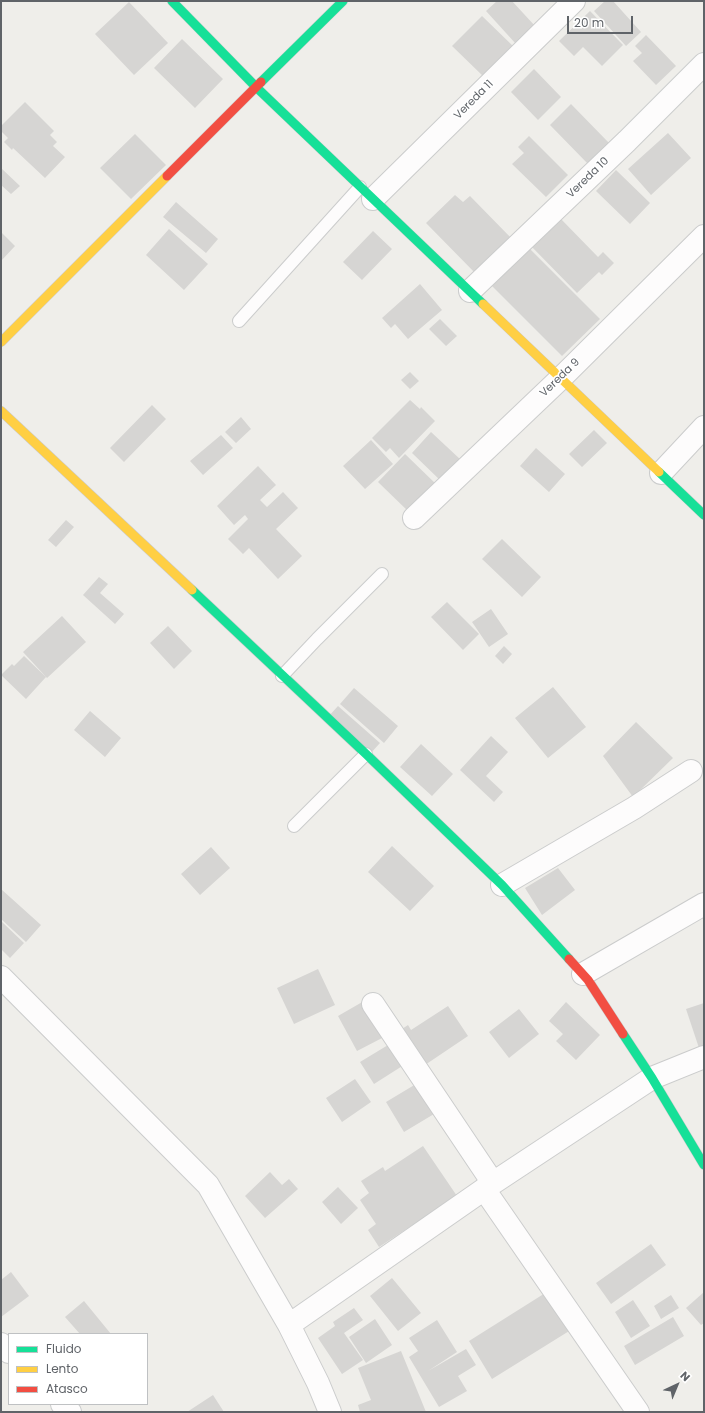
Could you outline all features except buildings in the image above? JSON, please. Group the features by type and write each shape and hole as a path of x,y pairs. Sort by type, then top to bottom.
{"street":[{"path":"172,1 257,88 704,515"},
{"path":"1,342 343,1"},
{"name":"Vereda 11","path":"367,193 574,1"},
{"name":"Vereda 10","path":"470,291 627,141 704,64"},
{"name":"Vereda 9","path":"414,518 561,378 704,236"},
{"path":"1,411 366,754 502,885 583,974 652,1078 704,1165"},
{"path":"660,473 704,427"},
{"path":"502,885 634,808 691,771"},
{"path":"583,974 704,904"},
{"path":"1,977 208,1185 289,1325 318,1383 330,1412"},
{"path":"373,1004 488,1186 638,1412"},
{"path":"289,1325 488,1186 652,1078 704,1056"}],"lane":[{"path":"239,321 367,193"},
{"path":"282,676 316,639 382,574"},
{"path":"294,826 366,754"}],"traffic: fast":[{"path":"172,1 257,88 483,304"},
{"path":"261,82 343,1"},
{"path":"659,472 704,515"},
{"path":"192,590 502,885 569,959"},
{"path":"623,1034 652,1078 704,1165"}],"traffic: slow":[{"path":"1,342 167,176"},
{"path":"483,304 659,472"},
{"path":"1,411 192,590"}],"traffic: jam":[{"path":"167,176 261,82"},
{"path":"569,959 588,980 623,1034"}]}
